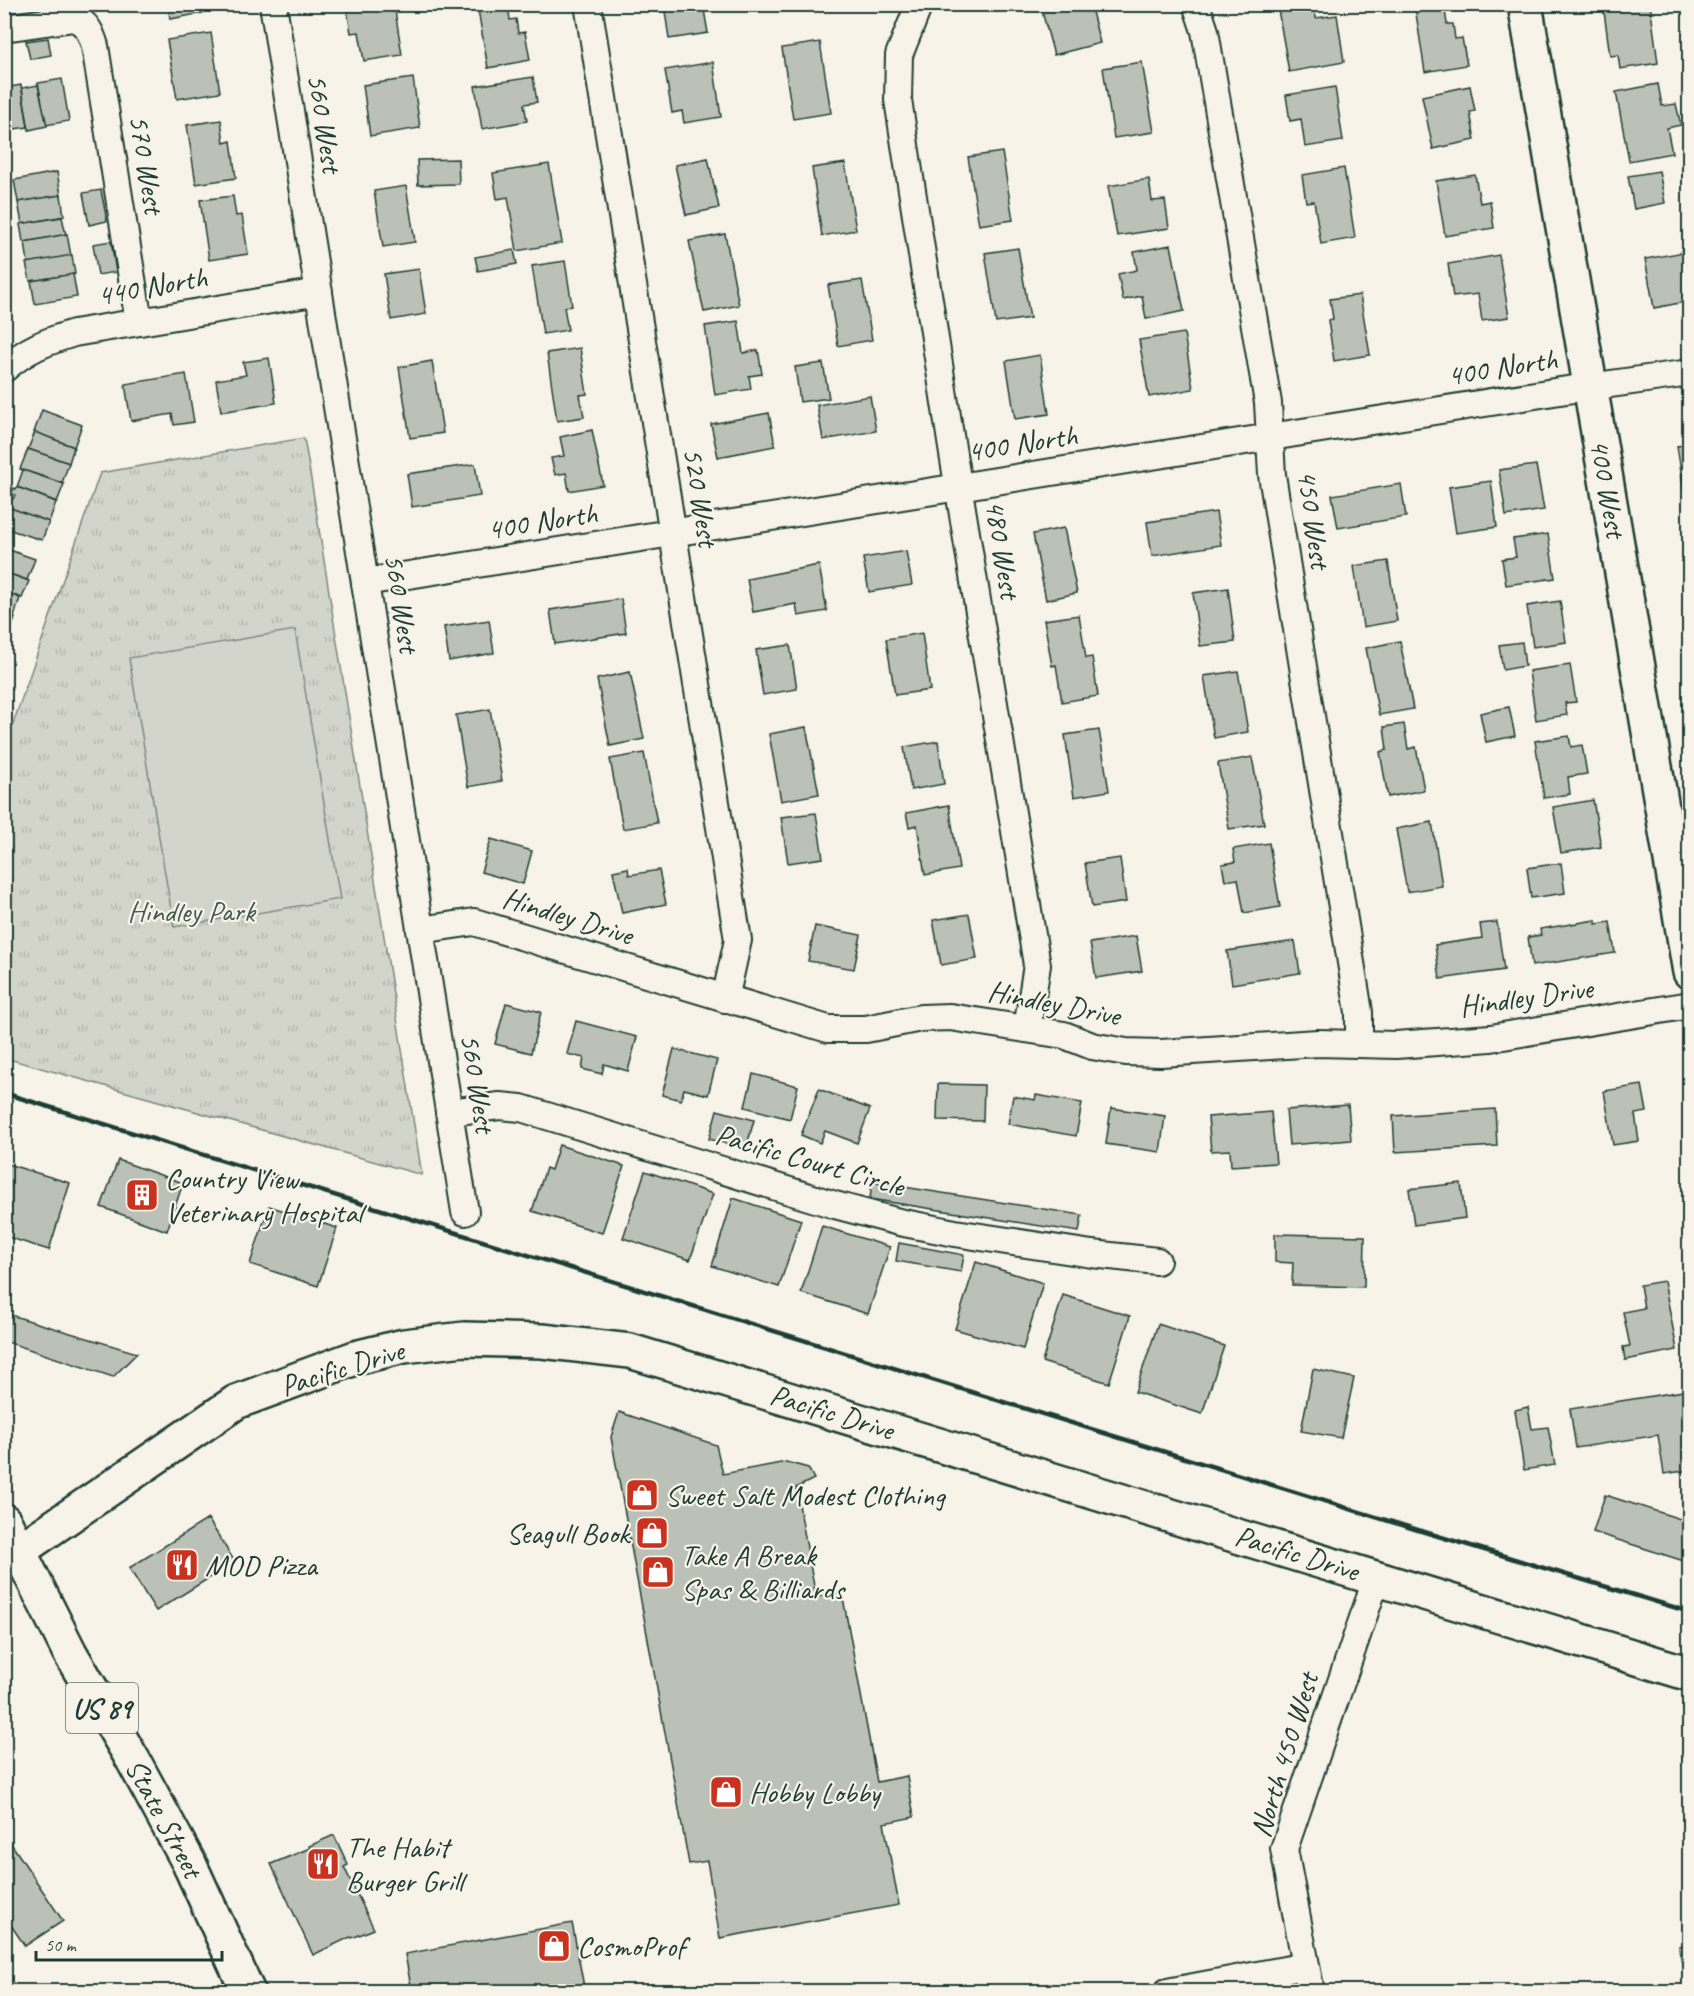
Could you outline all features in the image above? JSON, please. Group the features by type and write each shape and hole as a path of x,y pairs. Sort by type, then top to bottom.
{"street":[{"name":"560 West","path":"273,4 465,1212"},
{"name":"520 West","path":"588,4 738,940 725,999"},
{"name":"450 West","path":"1196,4 1205,31 1268,403 1272,475 1359,1012 1359,1044"},
{"name":"400 West","path":"1526,4 1689,972"},
{"name":"480 West","path":"917,10 899,55 898,100 952,448 1037,965 1027,1029"},
{"name":"570 West","path":"4,28 65,18 81,20 90,31 95,46 140,322"},
{"name":"440 North","path":"4,369 22,353 45,342 74,333 319,292"},
{"name":"400 North","path":"365,582 1560,391 1689,373"},
{"name":"Hindley Drive","path":"420,930 474,922 828,1029 866,1029 921,1018 950,1017 1064,1035 1092,1046 1125,1052 1161,1053 1318,1043 1396,1045 1491,1038 1689,1005"},
{"name":"Pacific Court Circle","path":"449,1112 484,1107 521,1108 835,1205 899,1222 1092,1254 1157,1260"},
{"name":"Pacific Drive","path":"12,1556 236,1402 356,1358 404,1346 464,1339 542,1341 630,1351 1689,1674"},
{"name":"State Street","path":"4,1521 12,1556 133,1760 189,1863 248,1992"},
{"name":"North 450 West","path":"1311,1992 1284,1849 1377,1578"},
{"path":"1167,1992 1306,1966"}],"green space":[{"name":"Hindley Park","path":"304,438 422,1175 5,1058 5,747 100,473"},
{"path":"295,630 340,899 174,927 129,658"}],"building":[{"path":"168,4 201,4 203,13 170,19"},
{"path":"375,4 394,4 402,55 364,61 359,32 351,33 347,9"},
{"path":"477,4 508,4 510,20 516,19 518,33 525,32 530,60 488,68"},
{"path":"655,4 703,4 708,33 669,39 665,11 656,12"},
{"path":"1040,4 1090,4 1100,43 1054,55"},
{"path":"1277,4 1314,4 1316,18 1337,15 1344,62 1289,72"},
{"path":"1444,4 1447,24 1453,24 1455,39 1462,38 1467,65 1425,72 1415,7"},
{"path":"1603,4 1650,4 1658,63 1620,69 1618,55 1610,56"},
{"path":"211,33 220,92 177,99 167,40"},
{"path":"48,38 51,55 30,59 26,41"},
{"path":"820,42 831,113 793,119 782,48"},
{"path":"4,45 8,45 11,63 4,64"},
{"path":"713,62 721,117 684,123 682,111 672,113 665,70"},
{"path":"1142,62 1154,132 1114,138 1103,68"},
{"path":"533,77 537,102 524,104 527,121 482,129 475,86"},
{"path":"413,78 420,128 370,136 363,85"},
{"path":"62,79 69,121 46,125 38,83"},
{"path":"1658,84 1662,106 1676,104 1681,125 1667,128 1672,153 1629,161 1616,92"},
{"path":"21,85 28,127 7,130 4,118 4,88"},
{"path":"38,85 47,126 29,130 22,88"},
{"path":"1470,86 1475,111 1470,112 1475,140 1433,149 1422,96"},
{"path":"1335,87 1343,141 1305,147 1301,119 1290,121 1286,95"},
{"path":"221,120 224,143 231,141 236,178 196,184 187,125"},
{"path":"1002,152 1013,220 979,225 968,157"},
{"path":"708,158 719,208 686,215 675,165"},
{"path":"458,159 459,184 418,185 417,160"},
{"path":"845,163 856,230 822,236 812,168"},
{"path":"549,164 562,243 517,251 508,197 497,199 493,173"},
{"path":"1344,168 1355,238 1321,244 1314,201 1306,202 1302,175"},
{"path":"1659,171 1665,203 1634,209 1628,176"},
{"path":"57,172 61,195 18,202 14,180"},
{"path":"1475,175 1480,203 1490,201 1494,228 1445,236 1436,181"},
{"path":"1149,179 1152,201 1165,200 1169,228 1117,236 1108,186"},
{"path":"406,186 415,242 383,247 374,191"},
{"path":"101,190 107,221 89,225 83,193"},
{"path":"61,195 64,216 22,224 18,202"},
{"path":"233,196 236,216 242,215 248,254 209,260 200,200"},
{"path":"62,217 66,235 23,242 20,224"},
{"path":"67,234 71,256 28,263 25,242"},
{"path":"725,234 739,305 704,312 689,241"},
{"path":"111,241 116,272 98,275 93,244"},
{"path":"1171,245 1184,311 1146,319 1142,296 1123,300 1118,274 1137,270 1134,252"},
{"path":"1018,248 1030,318 996,323 985,253"},
{"path":"514,250 517,264 478,271 475,257"},
{"path":"1684,252 1690,281 1690,301 1654,308 1645,259"},
{"path":"72,255 75,274 30,281 26,263"},
{"path":"1499,255 1509,317 1482,321 1478,294 1453,297 1448,264"},
{"path":"565,261 572,306 564,307 568,330 543,334 532,266"},
{"path":"419,269 426,314 391,320 384,274"},
{"path":"73,274 77,297 35,304 31,281"},
{"path":"862,280 872,340 838,346 828,285"},
{"path":"1360,295 1370,355 1334,361 1328,320 1333,319 1330,299"},
{"path":"738,321 743,353 758,350 762,374 749,376 751,389 715,395 705,326"},
{"path":"1184,333 1193,389 1149,397 1139,340"},
{"path":"580,348 587,394 580,395 584,417 557,421 547,353"},
{"path":"1040,355 1049,414 1015,419 1006,361"},
{"path":"269,358 276,403 221,412 216,380 246,375 243,362"},
{"path":"432,361 443,433 410,438 399,367"},
{"path":"823,363 829,398 800,402 795,367"},
{"path":"186,374 194,422 174,425 172,414 131,421 125,384"},
{"path":"870,396 876,431 823,440 817,405"},
{"path":"42,410 82,425 74,447 34,432"},
{"path":"769,413 775,446 718,457 711,424"},
{"path":"592,430 603,485 569,491 566,473 555,475 551,458 564,456 560,437"},
{"path":"35,432 74,447 69,463 28,449"},
{"path":"1690,444 1690,510 1687,510 1677,446"},
{"path":"28,449 69,463 62,483 20,469"},
{"path":"475,464 480,496 412,507 407,474"},
{"path":"1536,465 1544,510 1506,516 1499,470"},
{"path":"23,470 64,484 57,502 17,487"},
{"path":"1491,481 1497,527 1456,533 1449,487"},
{"path":"1401,484 1406,517 1338,528 1332,495"},
{"path":"17,487 56,502 49,522 10,508 11,506 8,505 10,499 13,499 15,495 11,494"},
{"path":"8,507 49,522 42,540 4,528 4,518"},
{"path":"1216,512 1221,545 1152,556 1147,522"},
{"path":"1064,528 1077,593 1046,600 1033,534"},
{"path":"1548,534 1555,578 1506,585 1502,559 1516,557 1513,539"},
{"path":"4,548 35,559 27,580 4,572"},
{"path":"906,551 912,585 869,592 863,558"},
{"path":"1388,561 1397,621 1363,627 1354,566"},
{"path":"819,565 827,611 798,616 796,604 753,612 747,579"},
{"path":"4,572 29,581 22,598 4,592"},
{"path":"1228,588 1235,642 1200,646 1193,593"},
{"path":"4,592 20,598 14,617 4,614"},
{"path":"621,599 626,633 555,644 550,610"},
{"path":"1560,601 1566,642 1533,647 1527,606"},
{"path":"4,614 15,618 9,635 4,633"},
{"path":"1079,615 1086,658 1092,657 1098,696 1062,702 1056,665 1052,666 1044,620"},
{"path":"489,620 494,653 449,661 444,627"},
{"path":"922,633 930,690 895,695 886,639"},
{"path":"1400,641 1413,709 1379,715 1366,648"},
{"path":"1522,642 1525,666 1503,670 1499,645"},
{"path":"790,645 797,689 763,695 756,650"},
{"path":"1570,665 1576,702 1565,703 1567,715 1536,720 1529,671"},
{"path":"1238,671 1248,732 1214,738 1204,676"},
{"path":"630,672 644,739 610,746 597,679"},
{"path":"1509,707 1515,736 1486,742 1480,713"},
{"path":"490,709 502,781 468,787 456,715"},
{"path":"1404,724 1408,749 1416,747 1424,790 1388,797 1380,752 1387,750 1384,727"},
{"path":"806,727 819,794 781,801 769,734"},
{"path":"1099,730 1109,791 1074,797 1065,735"},
{"path":"1569,736 1571,747 1582,745 1587,774 1568,777 1570,794 1544,798 1535,741"},
{"path":"938,741 944,784 911,790 904,747"},
{"path":"644,753 657,823 623,829 610,759"},
{"path":"1252,757 1264,824 1229,829 1218,763"},
{"path":"1593,800 1601,847 1561,853 1553,807"},
{"path":"949,805 959,869 925,875 917,825 909,827 906,813"},
{"path":"816,813 823,858 788,863 781,817"},
{"path":"1432,822 1442,886 1407,892 1396,829"},
{"path":"491,839 532,851 523,884 481,872"},
{"path":"1269,843 1280,907 1244,913 1238,879 1225,881 1222,864 1235,862 1233,849"},
{"path":"1120,858 1126,902 1092,907 1085,863"},
{"path":"1561,863 1565,893 1531,898 1527,868"},
{"path":"628,868 629,875 659,870 666,904 622,913 613,871"},
{"path":"969,914 977,959 941,965 933,920"},
{"path":"1596,920 1596,924 1610,922 1615,953 1532,966 1528,937 1541,935 1540,929"},
{"path":"1497,922 1504,970 1440,979 1435,945 1482,938 1480,924"},
{"path":"815,926 861,935 854,969 808,961"},
{"path":"1136,936 1142,971 1096,978 1090,943"},
{"path":"1295,941 1300,973 1232,984 1227,951"},
{"path":"506,1003 541,1012 531,1053 495,1044"},
{"path":"576,1021 637,1037 628,1071 604,1064 602,1074 582,1069 584,1058 567,1054"},
{"path":"674,1049 717,1060 708,1095 684,1089 681,1100 662,1095"},
{"path":"753,1074 798,1086 790,1119 745,1107"},
{"path":"938,1084 984,1085 983,1121 937,1120"},
{"path":"1642,1085 1647,1112 1635,1114 1639,1141 1613,1145 1604,1091"},
{"path":"819,1089 870,1109 857,1143 825,1131 820,1143 801,1135"},
{"path":"1036,1095 1082,1103 1076,1136 1008,1124 1013,1096 1035,1100"},
{"path":"1348,1105 1351,1140 1289,1145 1286,1110"},
{"path":"1111,1108 1165,1116 1160,1152 1106,1144"},
{"path":"1495,1109 1497,1146 1395,1152 1393,1116"},
{"path":"717,1110 754,1120 746,1149 709,1139"},
{"path":"1271,1112 1276,1163 1231,1166 1230,1150 1211,1151 1208,1117"},
{"path":"559,1145 624,1166 602,1233 532,1211 546,1168 551,1170"},
{"name":"Country View Veterinary Hospital","path":"118,1160 183,1183 167,1231 101,1207"},
{"path":"4,1163 70,1183 49,1250 4,1236"},
{"path":"645,1171 713,1194 690,1260 623,1238"},
{"path":"872,1182 1082,1215 1079,1232 870,1199"},
{"path":"1461,1183 1465,1218 1414,1225 1409,1189"},
{"path":"733,1198 801,1220 779,1287 712,1266"},
{"path":"269,1206 337,1228 318,1286 250,1264"},
{"path":"822,1226 890,1247 868,1314 801,1293"},
{"path":"1275,1234 1365,1236 1364,1287 1292,1285 1293,1263 1275,1262"},
{"path":"899,1243 964,1255 961,1272 896,1261"},
{"path":"976,1262 1043,1283 1023,1349 955,1329"},
{"path":"1664,1281 1677,1350 1625,1360 1623,1347 1630,1346 1623,1312 1644,1308 1640,1285"},
{"path":"1063,1295 1130,1316 1109,1383 1042,1362"},
{"path":"4,1313 137,1353 113,1377 4,1341"},
{"path":"1158,1324 1224,1346 1202,1414 1135,1392"},
{"path":"1313,1369 1354,1378 1341,1438 1301,1431"},
{"path":"1690,1390 1690,1470 1664,1474 1658,1435 1576,1448 1570,1409"},
{"path":"1528,1407 1532,1429 1548,1427 1555,1465 1524,1470 1515,1410"},
{"path":"619,1412 716,1445 723,1474 786,1462 808,1468 814,1479 796,1488 816,1597 842,1592 877,1782 907,1776 914,1817 884,1823 899,1905 720,1938 707,1861 689,1864 611,1437"},
{"path":"1605,1495 1690,1522 1690,1563 1593,1532"},
{"name":"MOD Pizza","path":"208,1519 235,1562 156,1611 129,1568"},
{"path":"4,1833 63,1921 25,1946 4,1915"},
{"path":"334,1835 348,1865 344,1867 374,1929 350,1937 313,1955 271,1864"},
{"path":"572,1923 585,1992 412,1992 405,1954"},
{"path":"1690,1944 1690,1984 1686,1985 1679,1946"}],"railway":[{"path":"4,1093 1690,1612"}],"place":[{"name":"Country View Veterinary Hospital","path":"142,1195"},
{"name":"Sweet Salt Modest Clothing","path":"642,1495"},
{"name":"Seagull Book","path":"652,1533"},
{"name":"MOD Pizza","path":"182,1565"},
{"name":"Take A Break Spas & Billiards","path":"658,1572"},
{"name":"Hobby Lobby","path":"726,1792"},
{"name":"The Habit Burger Grill","path":"323,1864"},
{"name":"CosmoProf","path":"554,1946"}]}
